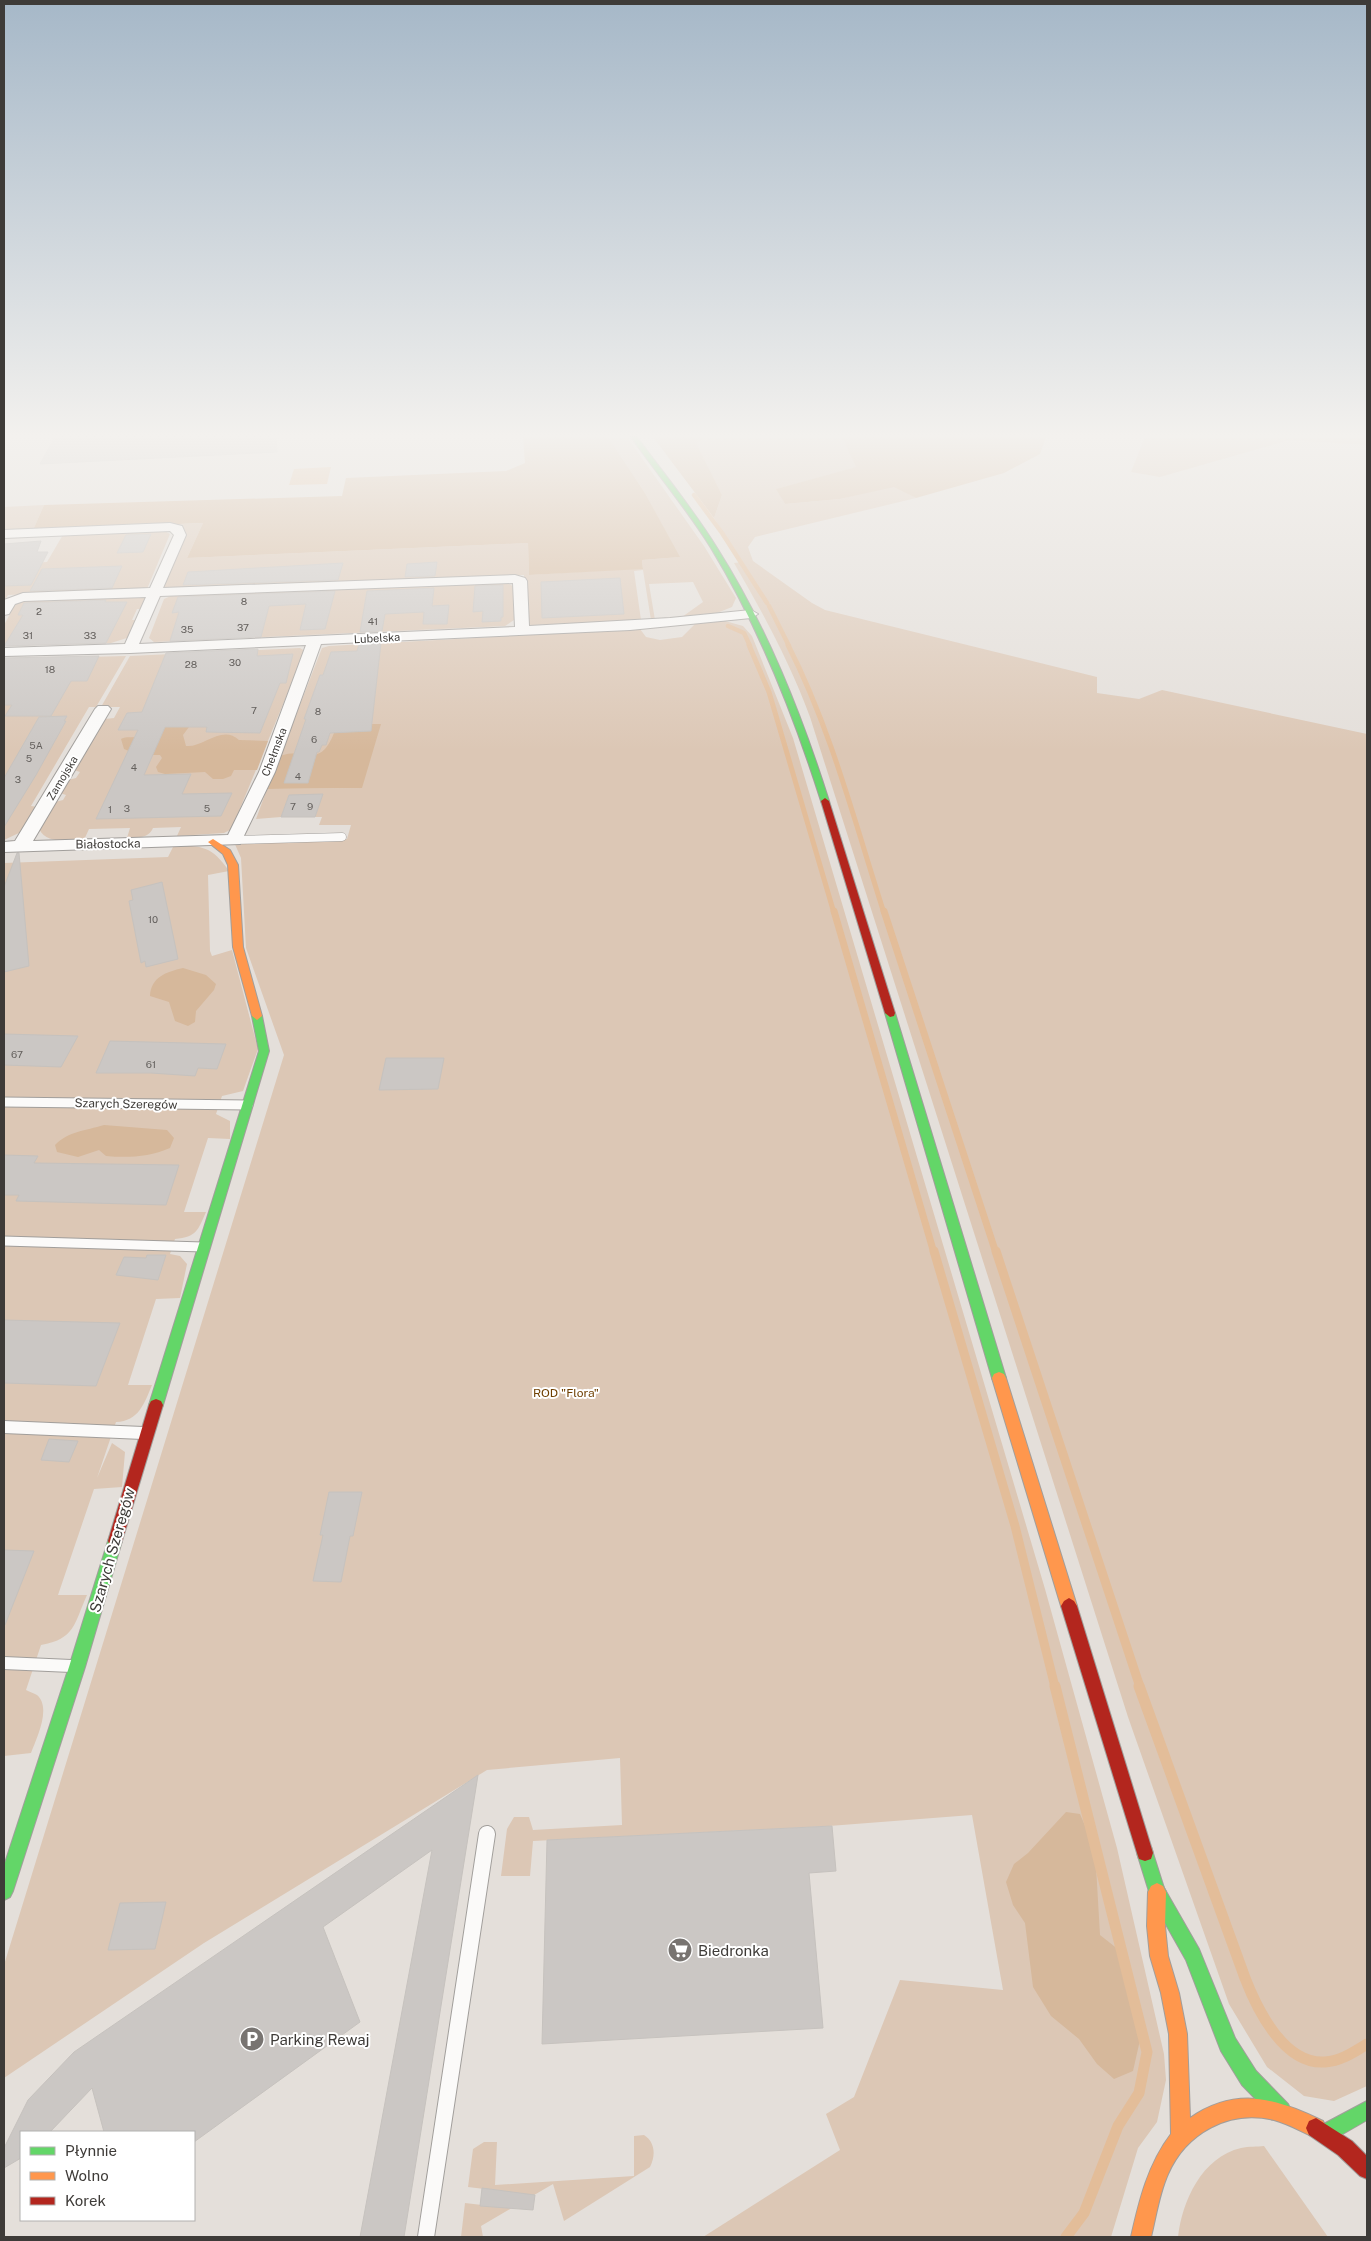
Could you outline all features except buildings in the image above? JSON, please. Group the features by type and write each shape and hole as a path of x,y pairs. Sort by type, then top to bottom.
{"main road":[{"path":"708,542 751,614 784,682 815,769 990,1351 1157,1892 1180,1929 1197,1964 1219,2025 1232,2054 1261,2093 1281,2111"},
{"name":"Szarych Szeregów","path":"4,1891 77,1667 264,1052 262,1033 238,947 233,865 227,852 213,842"},
{"path":"1157,1892 1156,1926 1159,1956 1170,1993 1178,2034 1181,2137"},
{"path":"1141,2237 1154,2183 1166,2158 1181,2137 1202,2119 1226,2109 1253,2106 1281,2111 1297,2117 1328,2133 1353,2154 1367,2169"},
{"path":"1328,2133 1367,2110"}],"street":[{"path":"130,650 177,542"},
{"path":"4,610 9,601 20,598 515,579 520,581 522,631"},
{"name":"Lubelska","path":"4,652 130,650 522,631 648,624 751,614"},
{"name":"Chełmska","path":"234,840 267,772 316,641"},
{"name":"Zamojska","path":"22,846 103,709"},
{"path":"213,842 234,840"},
{"name":"Białostocka","path":"4,847 213,842"}],"lane":[{"path":"234,840 342,837"},
{"name":"Szarych Szeregów","path":"4,1102 249,1105"},
{"path":"4,1241 204,1247"},
{"path":"4,1427 147,1433"},
{"path":"4,1663 77,1667"},
{"path":"426,2237 487,1834"}],"green space":[{"path":"59,542 167,542 147,589 8,595 4,602 4,557 10,556 30,563 47,562"},
{"path":"179,542 195,542 187,558 528,543 529,575 643,568 642,560 679,557 671,542 701,542 736,598 732,607 717,613 682,617 703,602 693,582 649,584 655,620 651,620 643,570 634,571 641,620 532,625 525,624 524,575 160,589"},
{"path":"729,542 752,542 748,547 753,561 812,603 825,610 1097,677 1097,693 1139,699 1162,690 1367,734 1367,2086 1334,2101 1304,2096 1267,2067 1229,2004 1128,1717 810,717 794,677 775,638 734,563 742,562"},
{"path":"504,582 513,586 514,620 505,626 154,642 149,638 164,599 173,595"},
{"path":"144,596 147,599 143,609 137,609 132,620 138,620 130,637 111,643 4,646 4,625 17,601"},
{"name":"ROD \"Flora\"","path":"725,621 743,626 752,636 793,738 1045,1589 1117,1848 1164,2054 1166,2080 1157,2122 1138,2148 1111,2237 703,2237 840,2150 826,2114 854,2097 900,1980 1003,1990 972,1815 829,1826 533,1841 530,1876 501,1876 507,1829 514,1817 529,1817 533,1830 622,1825 620,1758 487,1770 204,1943 4,2078 4,1965 284,1055 246,948 241,858 234,842 347,839 351,825 319,825 322,817 315,817 322,795 289,795 281,817 256,819 267,789 362,788 280,756 322,648 329,646 640,629 646,637 660,640 682,637 695,624"},
{"path":"300,648 305,651 239,811 243,811 232,829 224,833 177,836 181,827 153,828 145,836 127,838 130,828 89,829 84,840 65,841 53,840 39,829 55,802 63,800 66,795 60,793 68,780 76,778 80,772 74,770 105,719 114,718 120,707 101,707 130,656"},
{"path":"126,656 96,707 89,707 31,806 38,807 21,832 4,840 4,659"},
{"path":"174,845 206,849 212,852 229,871 208,875 210,951 212,956 232,950 258,1049 243,1091 222,1096 216,1114 230,1121 230,1139 208,1138 184,1212 206,1212 201,1224 196,1232 175,1239 170,1254 180,1256 187,1264 180,1298 156,1299 128,1385 152,1385 140,1410 124,1421 116,1422 97,1478 112,1443 125,1452 122,1487 94,1489 58,1595 87,1595 72,1629 61,1639 41,1645 26,1690 37,1695 41,1701 43,1708 42,1724 31,1753 4,1756 4,863 168,857"},
{"path":"644,2135 650,2141 654,2153 650,2167 564,2221 553,2184 481,2226 483,2237 461,2237 465,2203 499,2207 501,2191 468,2187 473,2149 484,2142 497,2142 495,2185 634,2176 634,2136"},
{"path":"1264,2146 1328,2237 1178,2237 1180,2223 1189,2195 1205,2171 1227,2153 1244,2147"}],"shaded area":[{"path":"195,542 672,542 680,557 642,560 643,569 529,575 528,543 187,558"},
{"path":"180,724 182,727 189,727 183,735 186,746 199,744 226,734 239,740 268,741 257,770 234,770 231,776 223,779 213,779 205,772 165,774 158,772 156,767 162,758 160,755 139,755 124,749 121,739 142,736"},
{"path":"324,724 381,724 362,788 267,789 280,756 298,753 312,755 323,751 334,733"},
{"path":"183,968 206,975 216,984 214,990 196,1011 195,1022 188,1026 175,1021 169,1002 150,996 153,984 160,976"},
{"path":"104,1125 167,1130 174,1138 170,1148 138,1156 106,1156 99,1150 78,1157 57,1152 55,1145 60,1140 78,1132"},
{"path":"1066,1812 1080,1814 1095,1849 1100,1935 1119,1950 1138,2008 1140,2040 1133,2071 1114,2079 1097,2064 1079,2039 1051,2016 1033,1987 1025,1923 1013,1905 1006,1882 1014,1864 1028,1853"}],"waterway":[{"path":"728,542 767,603"},
{"path":"769,606 789,646"},
{"path":"728,626 744,633 750,646"},
{"path":"749,645 769,692 834,913"},
{"path":"788,645 830,743 884,913"},
{"path":"834,911 934,1253"},
{"path":"884,911 996,1253"},
{"path":"934,1251 1015,1526 1055,1687"},
{"path":"996,1251 1140,1687"},
{"path":"1055,1686 1147,2052 1139,2093 1118,2126 1084,2213 1066,2237"},
{"path":"1139,1686 1245,1978 1265,2019 1285,2045 1310,2061 1325,2062 1336,2060 1367,2044"}],"traffic: fast":[{"path":"710,542 749,609 778,671 803,735 825,801"},
{"path":"890,1013 999,1378"},
{"path":"156,1405 264,1051 257,1016"},
{"path":"4,1891 77,1667 115,1541"},
{"path":"1145,1853 1157,1892 1193,1955 1228,2044 1249,2078 1281,2111"},
{"path":"1327,2133 1367,2110"}],"traffic: slow":[{"path":"213,842 227,852 233,865 238,947 257,1016"},
{"path":"999,1378 1069,1606"},
{"path":"1157,1892 1156,1926 1159,1956 1170,1993 1178,2034 1181,2137"},
{"path":"1141,2237 1152,2193 1161,2167 1179,2140 1204,2120 1218,2113 1250,2107 1279,2112 1316,2128"}],"traffic: jam":[{"path":"825,801 890,1013"},
{"path":"115,1541 156,1405"},
{"path":"1069,1606 1145,1853"},
{"path":"1316,2128 1345,2148 1367,2169"}],"place":[{"name":"Biedronka","path":"680,1950"},
{"name":"Parking Rewaj","path":"252,2039"}]}
